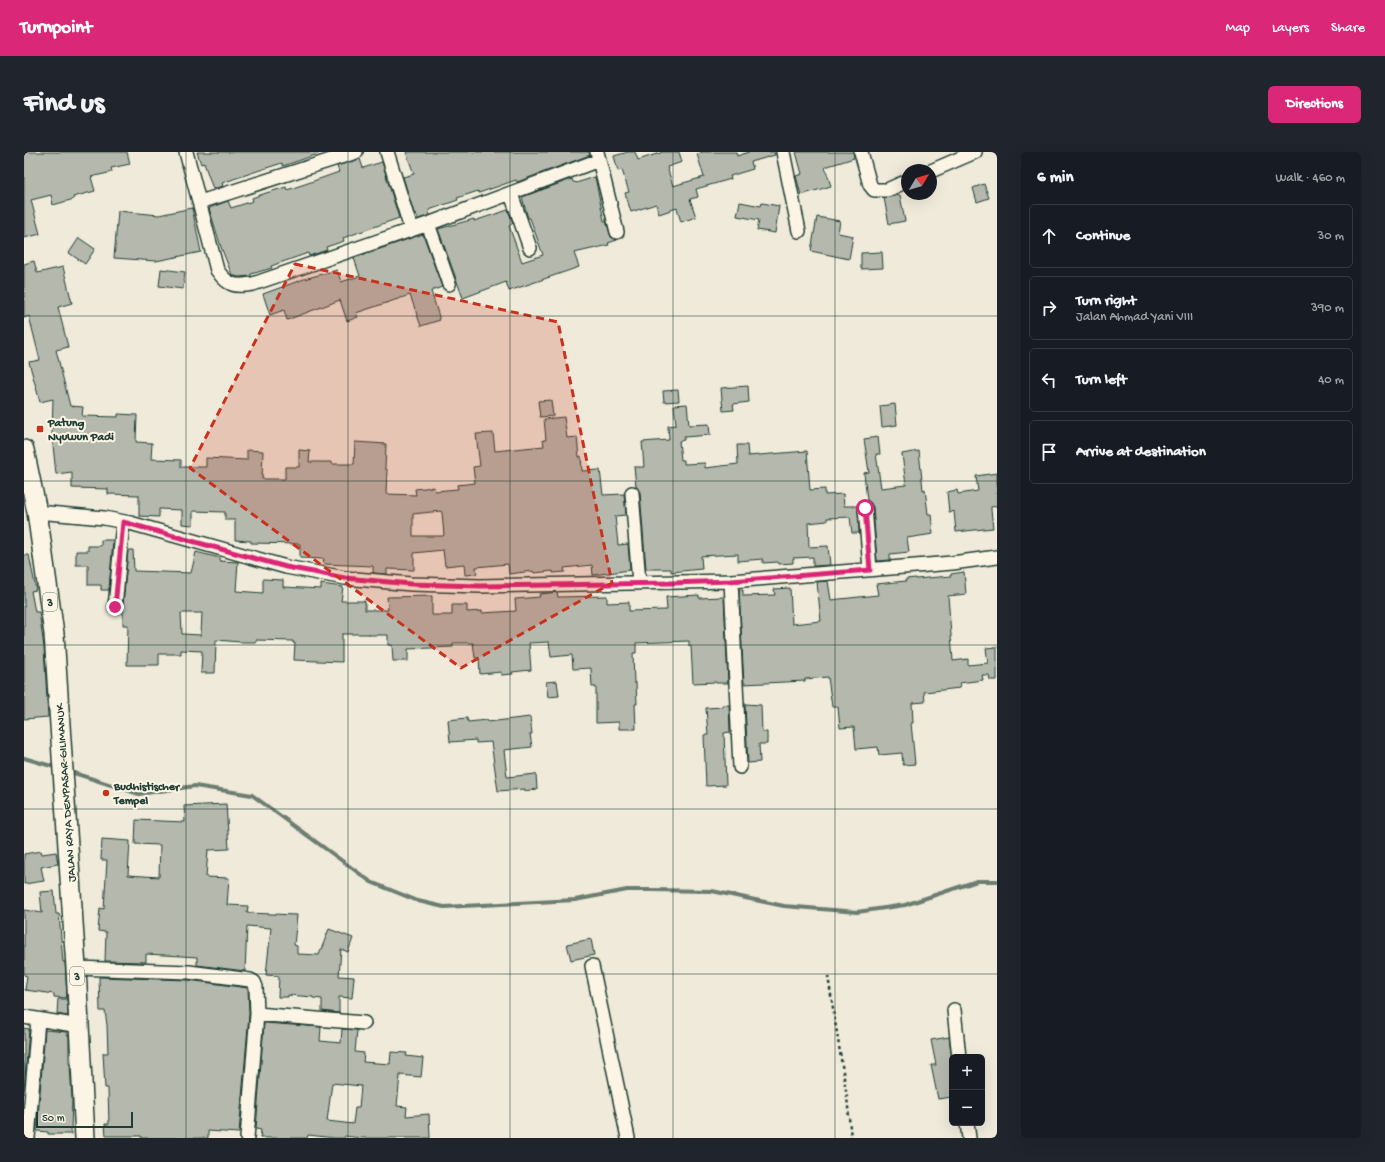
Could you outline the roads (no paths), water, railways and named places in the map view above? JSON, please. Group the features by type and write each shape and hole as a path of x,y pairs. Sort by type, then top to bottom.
{"highway":[{"name":"JALAN RAYA DENPASAR-GILIMANUK","path":"24,450 37,512 54,634 80,1026 85,1138"}],"street":[{"path":"186,152 217,270 222,278 231,284 240,286 253,284 511,194 598,156 617,232"},
{"path":"200,202 356,152"},
{"path":"387,152 412,229"},
{"path":"783,152 799,231"},
{"path":"861,152 870,185 874,190 887,190 901,184"},
{"path":"937,168 975,152"},
{"path":"511,194 530,248"},
{"path":"428,224 449,284"},
{"path":"632,492 639,583"},
{"path":"865,508 870,570"},
{"path":"37,512 123,522 286,567 345,578 411,584 480,586 731,581 870,570 997,557"},
{"path":"115,607 123,522"},
{"path":"731,581 740,767"},
{"path":"592,966 628,1138"},
{"path":"76,968 189,972 250,980 254,982 256,987 257,1014 247,1138"},
{"path":"954,1010 959,1054"},
{"path":"257,1014 364,1023"},
{"path":"24,1017 80,1026"},
{"path":"28,1138 38,1020"},
{"path":"967,1126 969,1138"}],"waterway":[{"path":"24,758 58,768"},
{"path":"68,771 139,794 195,786 252,795 371,882 418,901 444,907 575,900 627,890 650,890 712,891 784,906 857,912 905,905 977,881 997,881"}],"place":[{"name":"Patung Nyuwun Padi","path":"40,429"},
{"name":"Budhistischer Tempel","path":"106,793"}]}
